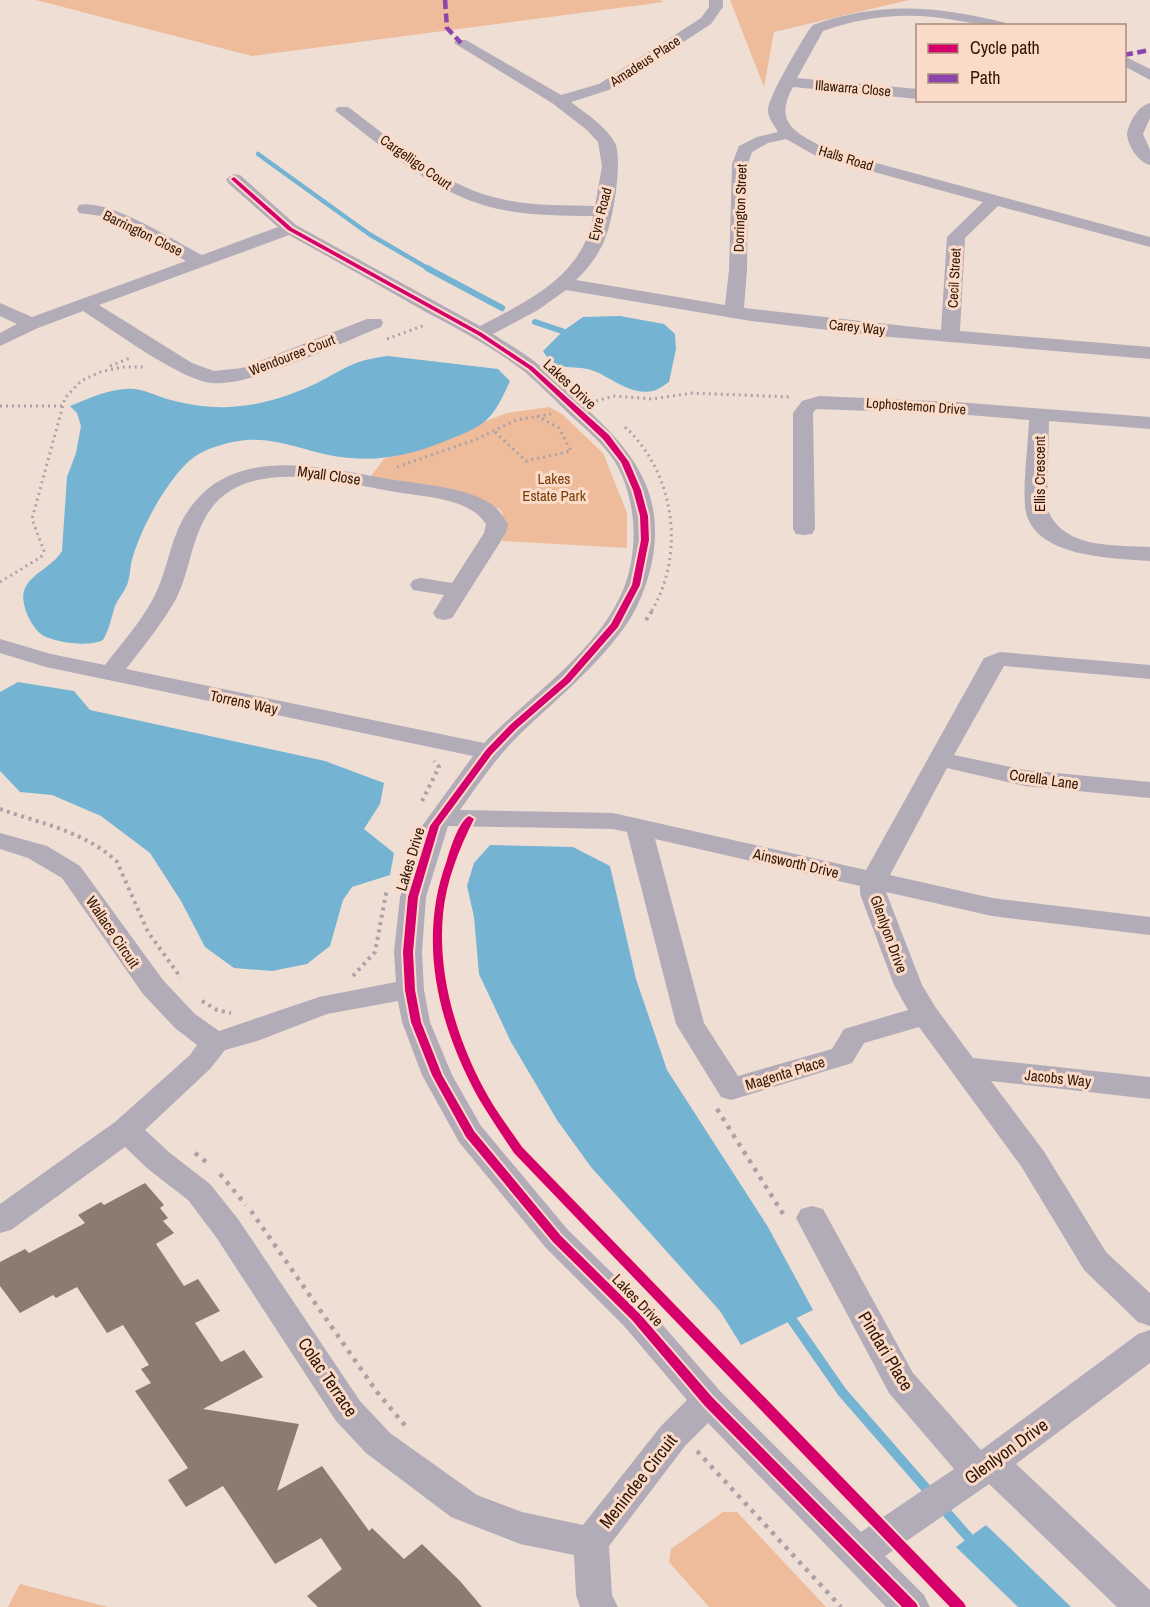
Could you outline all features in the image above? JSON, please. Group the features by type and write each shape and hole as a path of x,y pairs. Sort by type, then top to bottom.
{"street":[{"name":"Amadeus Place","path":"558,102 604,87 624,75 706,21 716,7 716,0"},
{"path":"788,134 777,119 776,110 780,96 813,33 818,28 874,13 910,11 944,13 992,24"},
{"name":"Eyre Road","path":"461,43 587,121 607,142 610,178 601,211 598,237 582,263 565,284 536,303 480,333"},
{"path":"1126,61 1150,75"},
{"name":"Illawarra Close","path":"789,82 916,93"},
{"path":"1150,108 1137,120 1135,134 1137,144 1150,160"},
{"name":"Cargelligo Court","path":"343,110 450,186 472,197 512,207 601,211"},
{"name":"Halls Road","path":"788,134 822,153 1142,240 1150,225"},
{"name":"Dorrington Street","path":"734,312 738,270 740,164 745,149 763,140 788,134"},
{"name":"Lakes Drive","path":"234,179 291,229 480,333 531,368 616,449 625,462 637,490 644,516 645,540 636,585 615,625 567,680 513,727 430,813 435,826 413,897 408,952 410,990 416,1022 437,1075 470,1134 557,1239 636,1317 708,1401 911,1607"},
{"name":"Cecil Street","path":"950,336 956,237 995,200"},
{"name":"Barrington Close","path":"85,210 106,212 200,261"},
{"path":"0,340 31,324 291,229"},
{"name":"Carey Way","path":"565,284 734,312 879,330 1150,353"},
{"name":"Wendouree Court","path":"84,304 185,367 212,376 244,374 374,323"},
{"path":"0,309 31,324"},
{"name":"Lophostemon Drive","path":"804,529 803,413 809,405 834,401 1150,423"},
{"name":"Ellis Crescent","path":"1039,415 1036,508 1041,523 1058,539 1084,547 1150,554"},
{"name":"Myall Close","path":"111,673 171,587 187,535 202,507 214,493 249,476 295,470 321,473 450,496 488,511 496,524 495,533 444,613"},
{"path":"420,585 458,591"},
{"name":"Torrens Way","path":"0,646 46,660 489,752"},
{"name":"Glenlyon Drive","path":"1150,672 1000,659 992,663 873,881 873,894 908,986 925,1015 1032,1158 1095,1261 1150,1313"},
{"name":"Corella Lane","path":"939,759 1025,778 1150,790"},
{"name":"Ainsworth Drive","path":"430,813 613,821 992,907 1150,926"},
{"name":"Magenta Place","path":"639,827 690,1024 731,1089 842,1056 854,1036 925,1015"},
{"name":"Wallace Circuit","path":"0,841 56,860 71,872 139,970 161,996 186,1022 215,1042"},
{"path":"0,1221 126,1130 200,1062 215,1042 243,1037 307,1011 345,1000 410,990"},
{"name":"Jacobs Way","path":"966,1068 1150,1088"},
{"name":"Colac Terrace","path":"126,1130 159,1161 199,1192 227,1228 348,1411 378,1443 464,1506 519,1528 591,1543"},
{"name":"Pindari Place","path":"813,1218 901,1383 976,1473 1142,1607"},
{"name":"Glenlyon Drive","path":"859,1553 976,1473 1150,1344"},
{"name":"Menindee Circuit","path":"598,1607 593,1585 591,1543 620,1502 678,1430 708,1401"}],"path":[{"path":"382,341 432,323"},
{"path":"0,582 41,557 44,551 32,519 63,406 72,387 104,369 131,358"},
{"path":"104,369 129,366 152,367"},
{"path":"603,408 595,401 614,396 652,399 693,393 796,397"},
{"path":"0,406 63,406"},
{"path":"477,439 516,420 557,414"},
{"path":"495,432 526,461 571,451 559,428 536,416"},
{"path":"620,422 642,443 652,458 672,525 668,572 649,616 642,625"},
{"path":"430,813 439,766 425,757 436,742"},
{"path":"0,809 92,842 108,853 117,862 148,932 186,984"},
{"path":"350,980 375,952 384,897 389,884"},
{"path":"198,998 217,1010 235,1013"},
{"path":"188,1148 225,1178 378,1392 414,1436"},
{"path":"678,1430 841,1607"}],"green space":[{"path":"36,0 660,0 664,2 252,56"},
{"path":"730,0 909,0 774,32 764,87"},
{"name":"Lakes Estate Park","path":"549,407 562,414 603,453 627,513 627,548 502,541 507,530 501,510 463,492 370,477 384,459 507,413"},
{"path":"723,1512 737,1512 826,1607 709,1607 669,1562 671,1549"},
{"path":"20,1584 108,1607 8,1607"}],"water":[{"path":"620,316 664,324 675,334 676,349 669,382 657,390 635,391 588,369 561,366 550,360 543,351 563,331 583,317"},
{"path":"388,356 498,369 510,381 498,406 486,421 443,442 409,453 386,457 350,458 332,456 271,441 256,440 221,445 200,453 180,470 162,495 146,524 131,564 127,585 115,606 103,640 82,644 65,642 44,636 31,623 25,609 24,591 31,580 53,562 62,551 67,477 76,453 81,426 77,413 70,406 102,394 127,389 140,390 170,400 202,406 252,405 296,392 358,362"},
{"path":"18,682 74,691 90,710 325,761 384,783 380,804 364,829 394,853 390,875 352,887 343,900 330,946 307,964 272,971 234,968 205,947 181,901 150,853 101,816 52,795 20,792 0,771 0,692"},
{"path":"490,845 573,847 610,866 636,979 667,1070 768,1227 813,1310 741,1345 720,1311 591,1167 557,1120 511,1042 479,974 474,917 467,886 474,863"},
{"path":"986,1525 1071,1607 1018,1607 956,1547"}],"building":[{"path":"145,1183 164,1205 160,1208 168,1218 163,1221 174,1233 156,1244 184,1286 198,1279 220,1311 195,1323 221,1362 244,1350 263,1377 203,1409 299,1424 277,1491 322,1466 369,1531 372,1528 404,1559 422,1544 460,1581 482,1607 318,1607 307,1596 342,1569 321,1538 275,1564 223,1486 186,1507 168,1480 188,1468 135,1391 151,1383 141,1369 149,1365 123,1325 107,1333 77,1287 56,1298 53,1295 20,1313 0,1286 0,1262 25,1249 29,1253 85,1223 78,1215 101,1202 104,1205"}],"waterway":[{"path":"258,154 369,234 429,269"},
{"path":"427,268 502,308"},
{"path":"535,322 562,331"},
{"path":"792,1320 842,1392 931,1494"},
{"path":"941,1506 969,1538"}],"marked path":[{"path":"445,0 447,28 461,43"},
{"path":"1126,55 1150,50"}],"cycle path":[{"path":"234,179 290,229 480,334 531,368 606,437 625,462 637,490 644,516 645,540 636,585 615,625 567,680 513,727 489,752 435,826 413,897 408,952 410,990 416,1022 437,1075 470,1134 557,1239 636,1317 708,1401 911,1607"},
{"path":"469,819 458,842 442,890 438,914 438,960 447,1008 463,1055 491,1110 518,1150 959,1607"}]}
